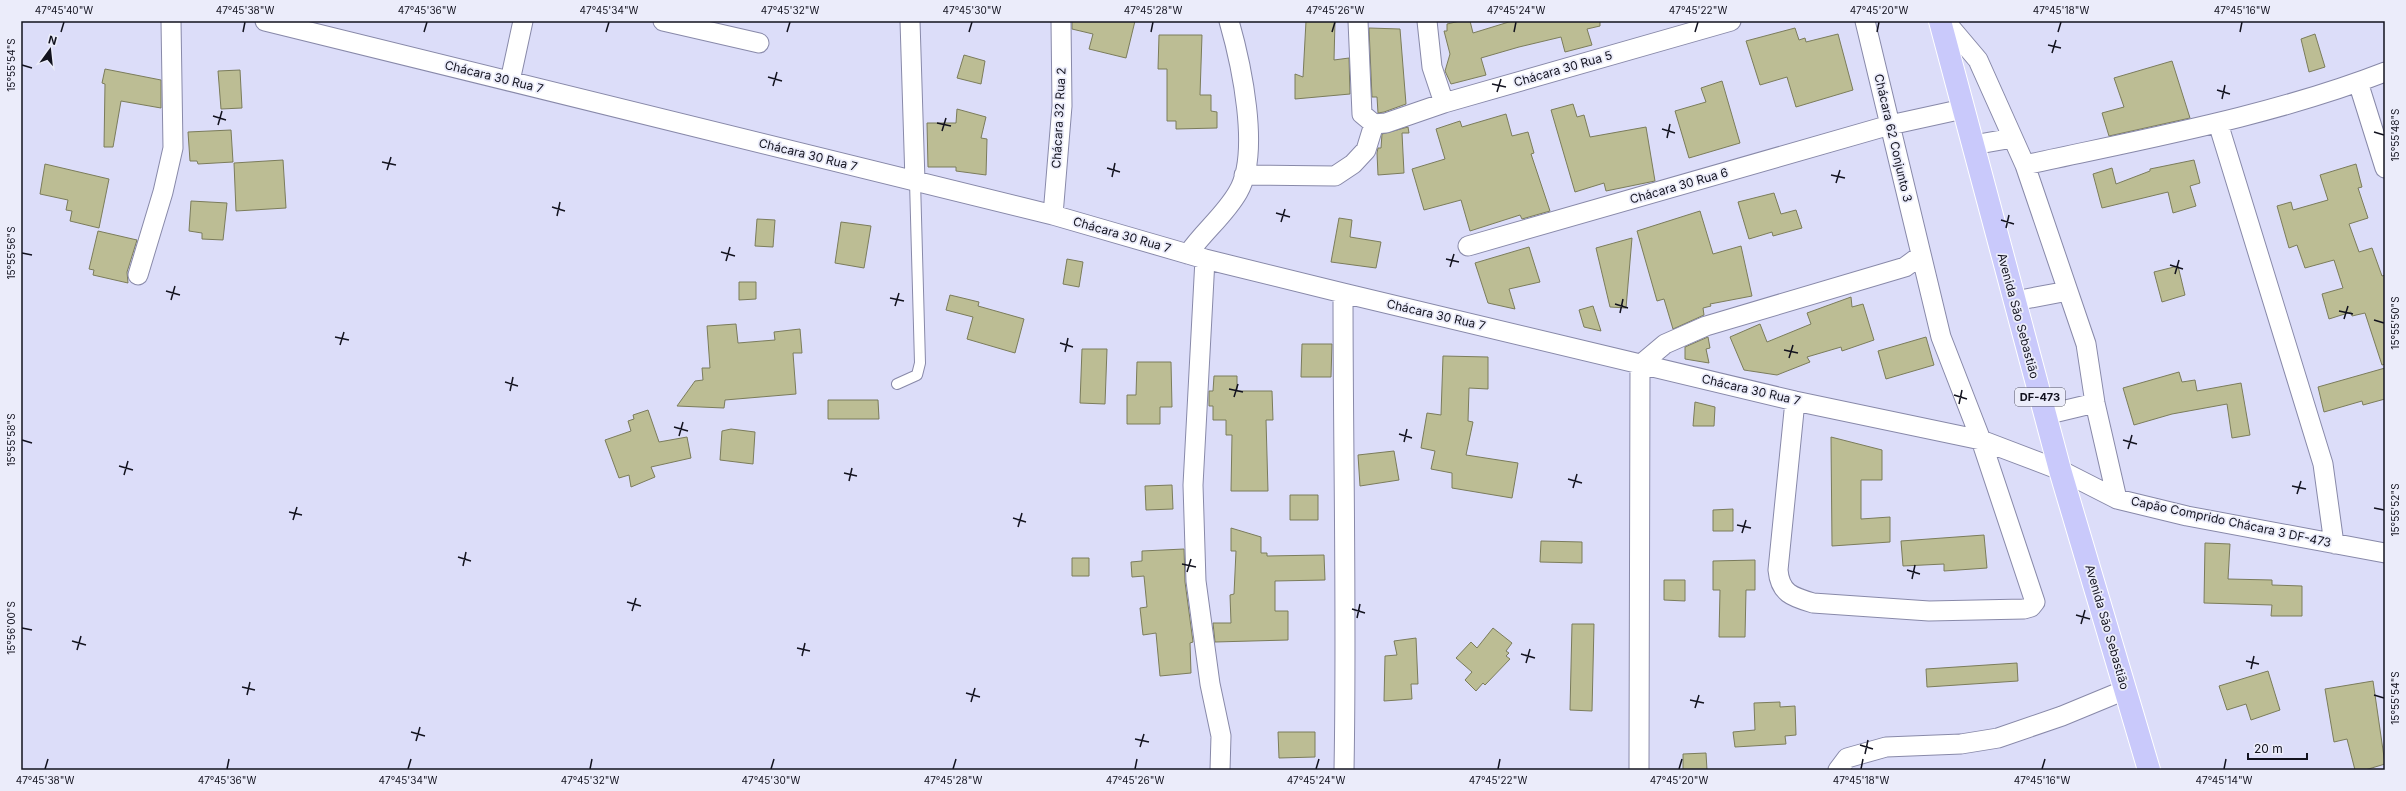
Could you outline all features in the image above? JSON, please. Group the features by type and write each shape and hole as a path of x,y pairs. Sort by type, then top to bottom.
{"main road":[{"name":"Avenida São Sebastião","path":"1940,21 2060,470 2149,770"}],"street":[{"path":"138,275 163,192 173,148 171,21"},
{"name":"Chácara 30 Rua 7","path":"265,21 1053,215 1197,257 1342,293 1795,401 1981,440 2060,470"},
{"path":"510,81 523,21"},
{"path":"663,21 758,43"},
{"path":"910,21 915,181"},
{"name":"Chácara 32 Rua 2","path":"1053,215 1062,106 1061,21"},
{"path":"1220,770 1221,736 1208,670 1196,581 1193,485 1197,257 1199,238 1238,192 1244,175 1249,126 1240,67 1229,21"},
{"path":"1244,175 1335,176 1353,164 1366,150 1374,124 1362,114 1358,21"},
{"path":"1427,21 1432,67 1444,103"},
{"name":"Chácara 30 Rua 5","path":"1374,124 1386,123 1444,103 1731,21"},
{"name":"Chácara 62 Conjunto 3","path":"1865,21 1920,256"},
{"path":"1945,21 1978,60 2024,165 2086,344 2095,403 2118,499"},
{"path":"2024,165 2218,123 2358,82 2385,72"},
{"path":"2358,82 2385,168"},
{"name":"Chácara 30 Rua 6","path":"1468,246 1890,125 1963,109"},
{"path":"2218,123 2323,464 2334,544"},
{"path":"1973,145 2012,138"},
{"path":"1639,770 1640,365 1665,344 1706,326 1905,267 1920,256 1941,337 1981,440 2035,602 2031,607 2016,610 1929,611 1813,603 1796,599 1785,591 1779,582 1778,570 1795,401"},
{"path":"2014,301 2068,291"},
{"path":"1342,293 1346,628 1344,770"},
{"path":"2045,415 2095,403"},
{"name":"Capão Comprido Chácara 3 DF-473","path":"2060,470 2118,499 2187,516 2385,553"},
{"path":"1838,770 1847,758 1886,747 1961,744 1998,738 2062,716 2125,690"}],"lane":[{"path":"896,384 917,375 920,363 915,181"}],"building":[{"path":"1072,21 1135,21 1126,58 1089,49 1093,34 1072,29"},
{"path":"1306,21 1335,21 1334,60 1349,58 1350,94 1295,99 1295,74 1303,77"},
{"path":"1460,21 1470,21 1473,33 1512,21 1600,21 1600,26 1587,29 1592,45 1565,52 1561,37 1519,47 1481,58 1486,75 1451,84 1445,71 1450,54 1444,31 1447,31 1447,24"},
{"path":"1369,28 1400,29 1406,104 1378,113 1377,97 1372,97"},
{"path":"1795,28 1799,40 1805,38 1806,42 1838,34 1853,90 1796,107 1787,77 1760,85 1746,41"},
{"path":"2315,34 2325,67 2309,72 2301,39"},
{"path":"1159,35 1202,35 1200,95 1211,95 1211,111 1217,112 1217,128 1176,129 1176,121 1167,121 1167,69 1158,69"},
{"path":"964,55 985,61 981,84 957,78"},
{"path":"2172,61 2190,118 2109,136 2102,113 2124,107 2114,78"},
{"path":"105,69 161,80 161,108 121,101 113,147 104,147 105,84 102,83"},
{"path":"240,70 242,108 221,109 218,71"},
{"path":"1722,81 1740,143 1689,158 1675,111 1706,102 1701,88"},
{"path":"1573,104 1577,117 1584,115 1590,137 1646,127 1655,181 1606,191 1604,183 1575,192 1551,110"},
{"path":"957,109 986,117 981,138 987,139 986,175 956,171 956,167 928,167 927,123 956,123"},
{"path":"1506,114 1512,136 1528,132 1534,153 1531,154 1550,211 1522,219 1520,215 1470,231 1461,200 1424,210 1412,169 1445,159 1436,129 1460,121 1462,127"},
{"path":"1408,127 1409,133 1402,133 1404,173 1378,175 1377,153 1378,148 1381,148 1382,134"},
{"path":"231,130 233,162 198,164 197,161 190,161 188,132"},
{"path":"283,160 286,208 236,211 234,163"},
{"path":"2194,160 2200,183 2190,186 2196,206 2173,213 2168,192 2102,208 2093,174 2112,168 2116,184 2150,171 2150,169"},
{"path":"45,164 109,179 99,228 70,221 72,211 66,210 68,200 40,194"},
{"path":"2356,164 2362,187 2358,188 2368,218 2349,224 2359,252 2372,248 2382,276 2385,275 2385,364 2382,365 2365,313 2352,316 2351,312 2329,319 2322,294 2343,288 2334,260 2305,268 2297,245 2289,248 2277,206 2291,202 2293,210 2328,200 2320,175"},
{"path":"1774,193 1781,214 1796,210 1802,228 1773,236 1772,232 1749,239 1738,202"},
{"path":"191,201 227,203 223,240 202,239 202,233 189,231"},
{"path":"1700,211 1713,254 1741,246 1752,296 1710,304 1711,306 1703,308 1704,315 1673,329 1664,299 1657,301 1637,231"},
{"path":"1339,218 1352,220 1350,237 1381,242 1376,268 1331,262"},
{"path":"757,219 775,220 773,247 755,246"},
{"path":"841,222 871,226 864,268 835,263"},
{"path":"98,231 137,240 127,272 128,283 93,275 94,270 89,269"},
{"path":"1632,238 1626,308 1610,307 1596,248"},
{"path":"1529,247 1540,282 1509,289 1515,309 1488,303 1475,263"},
{"path":"1067,259 1083,262 1079,287 1063,284"},
{"path":"2178,266 2185,295 2162,302 2154,272"},
{"path":"739,282 756,282 756,299 739,300"},
{"path":"950,295 979,302 978,306 1024,319 1015,353 967,339 973,317 946,310"},
{"path":"1851,297 1852,307 1863,304 1874,340 1842,351 1841,347 1807,357 1810,362 1777,375 1744,370 1730,337 1760,324 1767,342 1811,324 1807,313"},
{"path":"1593,306 1601,331 1584,327 1579,310"},
{"path":"736,324 738,343 775,340 774,332 800,329 802,353 793,353 796,394 725,400 724,408 677,406 695,381 703,380 702,368 710,368 707,326"},
{"path":"1708,337 1710,348 1706,349 1709,363 1685,359 1685,347"},
{"path":"1926,337 1934,365 1886,379 1878,351"},
{"path":"1302,344 1332,344 1331,377 1301,377"},
{"path":"1082,349 1107,349 1105,404 1080,403"},
{"path":"1443,356 1488,357 1488,389 1469,388 1468,421 1473,422 1466,455 1518,463 1512,498 1452,488 1452,473 1431,469 1435,451 1421,448 1427,413 1441,415"},
{"path":"1137,362 1171,362 1172,407 1160,407 1160,424 1127,424 1127,395 1136,395"},
{"path":"2385,368 2385,399 2363,405 2362,401 2324,412 2318,387"},
{"path":"2179,372 2182,382 2195,380 2197,391 2241,383 2250,435 2232,438 2227,404 2172,414 2134,425 2123,388"},
{"path":"1214,376 1237,376 1237,391 1272,391 1273,420 1266,420 1268,491 1231,491 1232,435 1226,435 1226,420 1213,420 1213,406 1209,406 1209,391 1213,391"},
{"path":"828,400 878,400 879,419 828,419"},
{"path":"1695,402 1715,407 1714,426 1693,426"},
{"path":"648,410 659,442 687,437 691,458 651,467 655,477 631,487 629,475 619,478 605,440 631,431 628,421 634,419 633,415"},
{"path":"731,429 755,432 753,464 720,460 722,431"},
{"path":"1831,437 1882,450 1882,480 1861,480 1861,519 1890,517 1890,542 1832,546"},
{"path":"1394,451 1399,480 1360,486 1358,455"},
{"path":"1172,485 1173,509 1146,510 1145,486"},
{"path":"1290,495 1318,495 1318,520 1290,520"},
{"path":"1733,509 1733,531 1713,531 1713,510"},
{"path":"1231,528 1261,537 1261,553 1267,553 1267,556 1324,555 1325,580 1275,581 1275,611 1288,611 1288,640 1215,642 1213,623 1231,623 1230,595 1234,594 1236,551 1231,551"},
{"path":"1984,535 1987,568 1944,571 1944,564 1903,566 1901,541"},
{"path":"1541,541 1582,542 1582,563 1540,562"},
{"path":"2205,543 2230,544 2228,579 2272,580 2272,585 2302,586 2302,616 2271,616 2272,605 2204,603"},
{"path":"1184,549 1185,582 1193,642 1190,643 1191,673 1160,676 1156,633 1143,635 1140,608 1147,607 1144,576 1132,577 1131,562 1142,561 1142,551"},
{"path":"1072,558 1089,558 1089,576 1072,576"},
{"path":"1755,560 1755,590 1746,590 1745,637 1719,637 1720,590 1713,590 1713,561"},
{"path":"1664,580 1685,580 1685,601 1664,600"},
{"path":"1572,624 1594,624 1592,711 1570,710"},
{"path":"1493,628 1512,643 1506,651 1509,653 1506,656 1510,659 1485,685 1483,683 1476,691 1465,680 1472,672 1456,658 1471,642 1477,648"},
{"path":"1416,638 1418,684 1411,684 1412,699 1384,701 1385,656 1397,655 1394,641"},
{"path":"2017,663 2018,681 1927,687 1926,669"},
{"path":"2268,671 2280,710 2251,720 2246,704 2227,710 2219,686"},
{"path":"2373,681 2385,764 2365,770 2355,770 2347,739 2334,742 2325,689"},
{"path":"1780,702 1780,707 1795,706 1796,735 1785,736 1786,744 1735,747 1733,732 1755,730 1754,703"},
{"path":"1278,732 1315,732 1315,757 1279,758"},
{"path":"1706,753 1707,770 1683,770 1683,754"}]}
